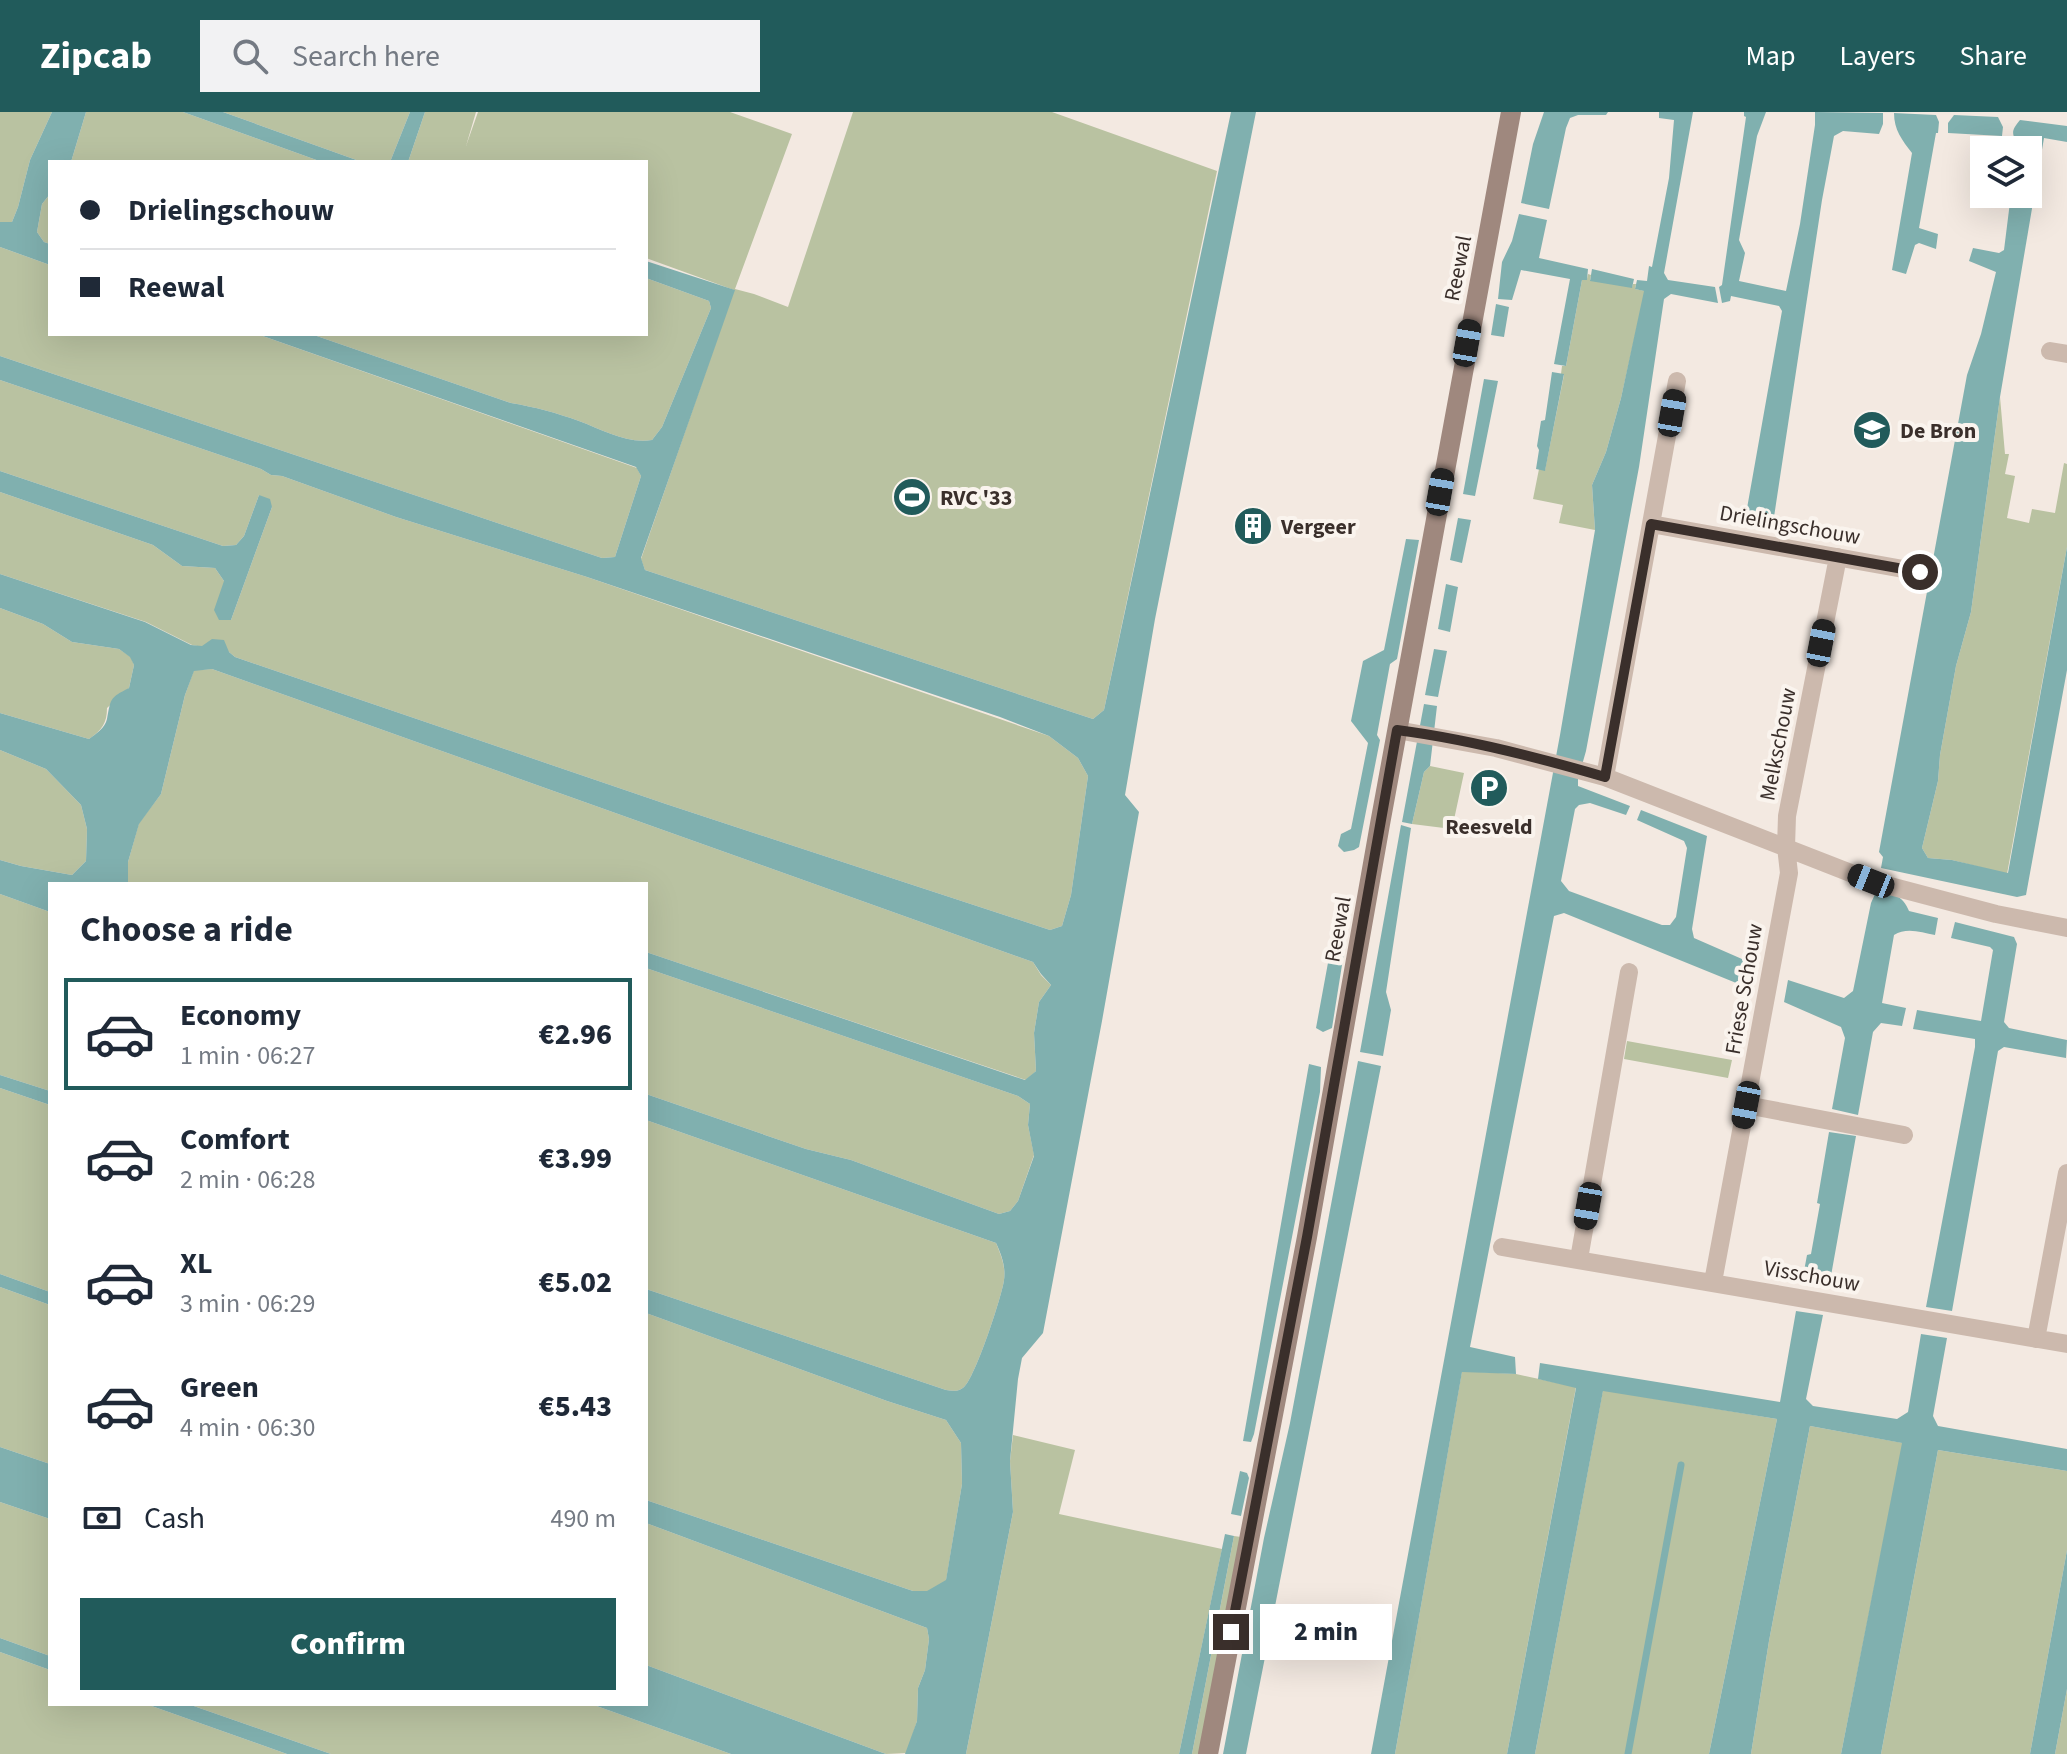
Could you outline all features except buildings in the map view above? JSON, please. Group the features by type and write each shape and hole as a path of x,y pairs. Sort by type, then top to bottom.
{"street":[{"name":"Reewal","path":"1208,1754 1406,731 1511,112"},
{"path":"1596,774 1651,524 1677,381"},
{"name":"Drielingschouw","path":"1651,524 1920,572"},
{"name":"Melkschouw","path":"1786,847 1787,816 1838,557"},
{"path":"1406,731 1544,759 1596,774 1871,881 1996,914 2067,928"},
{"name":"Friese Schouw","path":"1713,1282 1789,873 1786,847"},
{"path":"1579,1259 1629,972"},
{"path":"1746,1105 1904,1135"},
{"path":"2036,1339 2067,1173"},
{"name":"Visschouw","path":"1502,1247 2067,1344"}],"green space":[{"path":"0,112 52,112 30,160 12,222 0,222"},
{"path":"86,112 183,112 316,160 72,160"},
{"path":"223,112 410,112 391,160 356,160"},
{"path":"425,112 476,112 466,146 478,112 730,112 792,134 735,289 788,307 853,112 1052,112 1217,171 1104,710 1093,719 645,570 641,559 734,290 648,259 648,160 409,160"},
{"path":"48,196 48,243 37,232 42,204"},
{"path":"0,247 48,264 48,336 263,336 637,468 641,476 615,557 602,558 0,356"},
{"path":"1588,274 1591,275 1590,280 1632,287 1636,284 1635,289 1645,291 1621,398 1606,452 1592,485 1595,530 1559,523 1563,505 1533,499 1539,469 1545,470 1564,375 1561,374 1562,366 1566,366 1582,280 1587,279"},
{"path":"648,279 709,301 711,308 662,427 652,440 633,440 571,418 511,403 317,336 648,336"},
{"path":"0,380 271,475 282,476 396,517 587,577 1049,736 1078,758 1088,776 1071,895 1062,926 1050,930 666,804 235,657 229,652 192,645 146,622 0,574 0,492 153,545 182,566 215,568 224,581 231,620 272,507 259,495 244,536 236,545 223,546 0,471"},
{"path":"2000,397 2005,454 2009,454 2005,474 2015,476 2007,518 2029,523 2032,509 2055,513 2064,463 2067,464 2067,547 2007,874 1952,860 1928,858 1922,848 1938,781 1956,666 1971,612"},
{"path":"0,608 43,624 72,642 119,649 131,657 134,665 129,688 107,708 103,726 89,739 0,713"},
{"path":"212,669 1033,962 1051,985 1039,1002 1034,1033 1036,1071 1026,1080 648,953 648,882 128,882 128,862 139,823 161,794 194,670"},
{"path":"0,750 46,769 81,805 87,829 86,861 72,875 0,860"},
{"path":"1430,766 1464,773 1452,829 1412,824 1424,772"},
{"path":"0,894 48,911 48,1090 0,1075"},
{"path":"648,969 1018,1096 1030,1104 1028,1125 1034,1155 1018,1201 1010,1211 999,1214 851,1160 806,1149 648,1095"},
{"path":"1627,1041 1732,1060 1728,1078 1624,1059"},
{"path":"0,1088 48,1104 48,1291 0,1274"},
{"path":"648,1121 996,1243 1004,1280 993,1319 969,1380 958,1390 946,1390 648,1290"},
{"path":"0,1287 48,1304 48,1463 0,1447"},
{"path":"648,1314 946,1420 961,1443 962,1484 946,1581 927,1592 913,1591 648,1501"},
{"path":"1462,1371 1516,1374 1576,1387 1507,1754 1395,1754"},
{"path":"1603,1390 1777,1419 1709,1754 1535,1754"},
{"path":"1810,1426 1903,1443 1841,1754 1751,1754 1769,1641"},
{"path":"1013,1435 1075,1450 1059,1514 1222,1549 1179,1754 966,1754 1013,1512 1010,1461"},
{"path":"1938,1450 2067,1471 2067,1550 2030,1754 1881,1754"},
{"path":"0,1502 48,1518 48,1655 0,1638"},
{"path":"648,1524 927,1628 929,1639 925,1670 918,1688 917,1721 907,1753 886,1754 648,1666"},
{"path":"1234,1536 1241,1537 1199,1754 1192,1754"},
{"path":"0,1652 48,1669 48,1706 152,1706 287,1754 0,1754"},
{"path":"2067,1689 2067,1754 2055,1754"},
{"path":"194,1706 597,1706 731,1754 331,1754"}],"water":[{"path":"52,112 86,112 72,160 48,160 48,196 42,204 37,232 48,243 48,264 0,247 0,222 12,222 30,160"},
{"path":"183,112 223,112 356,160 316,160"},
{"path":"410,112 425,112 409,160 391,160"},
{"path":"1231,112 1256,112 1155,619 1125,795 1139,812 1102,1021 1043,1333 1022,1358 1018,1379 1010,1461 1013,1512 966,1754 905,1754 917,1721 918,1688 925,1670 929,1639 927,1628 648,1524 648,1501 913,1591 927,1591 946,1580 962,1484 961,1443 946,1420 648,1314 648,1290 955,1391 962,1389 969,1380 993,1319 1004,1280 1000,1251 996,1243 648,1121 648,1095 806,1149 851,1160 999,1214 1010,1211 1018,1201 1034,1156 1028,1125 1030,1104 1018,1096 648,969 648,953 1025,1080 1036,1071 1034,1033 1039,1002 1051,985 1033,962 212,669 194,671 185,695 161,794 139,824 128,862 128,882 48,882 48,911 0,894 0,860 72,875 86,861 87,829 81,805 46,769 0,750 0,713 89,739 104,725 112,700 129,688 134,665 130,657 119,649 72,642 43,624 0,608 0,574 145,622 191,645 202,646 212,639 224,640 235,657 666,804 1050,930 1062,926 1071,895 1088,776 1078,758 1049,736 1000,717 587,577 396,517 282,476 271,475 0,380 0,356 602,558 615,557 641,476 636,467 263,336 317,336 511,403 571,418 633,440 652,440 662,427 711,308 709,301 648,279 648,262 735,290 641,558 645,570 1093,719 1104,710"},
{"path":"1544,112 1608,112 1606,115 1570,118 1549,209 1521,203 1533,144"},
{"path":"1659,112 1693,112 1664,273 1668,280 1715,287 1718,303 1671,294 1664,299 1639,467 1586,751 1578,779 1578,786 1630,806 1626,815 1590,803 1575,809 1561,881 1569,891 1662,925 1670,925 1676,917 1687,848 1684,841 1637,820 1641,810 1707,836 1692,929 1694,938 1758,966 1751,989 1564,913 1554,916 1470,1347 1515,1357 1516,1374 1462,1372 1395,1754 1371,1754 1560,735 1595,530 1592,485 1606,452 1621,398 1644,291 1635,289 1637,280 1647,281 1649,266 1652,267 1669,178 1674,120 1659,118"},
{"path":"1744,112 1766,112 1757,136 1739,240 1745,253 1739,281 1786,291 1800,224 1815,112 1883,113 1879,134 1843,131 1834,136 1774,517 1766,526 1750,525 1746,514 1782,311 1779,306 1731,296 1730,301 1722,303 1719,287 1722,285 1746,117"},
{"path":"1894,113 1936,115 1939,122 1919,228 1938,234 1936,249 1919,243 1915,245 1906,274 1892,270 1912,153 1897,130"},
{"path":"1954,115 1998,117 2003,127 2002,136 1948,133 1948,123"},
{"path":"2020,120 2067,126 2067,142 2044,138 2042,150 2042,136 2014,136"},
{"path":"2009,208 2032,208 2000,397 1971,612 1956,666 1938,781 1922,848 1928,858 1952,860 2008,873 2067,547 2067,670 2026,895 2017,897 1881,868 1883,857 1879,852 1967,375 1996,272 1969,261 1973,248 1999,253 2004,250"},
{"path":"1519,214 1547,220 1539,258 1588,269 1587,280 1582,280 1566,366 1554,364 1570,279 1521,270 1512,300 1498,299 1502,262 1512,241"},
{"path":"1592,269 1634,279 1632,288 1590,281"},
{"path":"1496,304 1509,307 1504,337 1491,335"},
{"path":"1552,372 1564,374 1545,471 1536,469 1537,446 1541,421 1545,420"},
{"path":"1484,379 1498,381 1475,496 1463,494"},
{"path":"0,471 223,546 236,545 244,536 259,495 270,499 272,507 231,620 219,620 214,610 224,581 215,568 182,566 153,545 0,492"},
{"path":"1458,518 1471,520 1462,563 1450,560"},
{"path":"1406,539 1419,540 1397,659 1390,664 1377,735 1380,740 1359,847 1344,852 1338,846 1341,834 1351,829 1368,743 1351,721 1363,661 1384,650"},
{"path":"1446,584 1458,587 1450,632 1438,629"},
{"path":"1434,649 1447,651 1438,697 1425,695"},
{"path":"1424,704 1437,706 1430,766 1424,772 1412,824 1402,822"},
{"path":"1401,825 1411,828 1386,992 1391,1010 1383,1056 1360,1052"},
{"path":"1876,892 1896,896 1904,901 1909,911 1938,918 1935,935 1909,931 1894,935 1882,1003 1906,1008 1902,1026 1881,1023 1873,1032 1858,1115 1832,1109 1845,1038 1841,1027 1784,1002 1788,980 1844,998 1853,991"},
{"path":"1955,922 2014,937 2017,944 2004,1022 2009,1028 2067,1040 2066,1058 2004,1047 1998,1051 1952,1311 1926,1307 1975,1039 1913,1029 1917,1010 1981,1021 1993,950 1951,938"},
{"path":"1332,941 1345,946 1332,1028 1323,1032 1316,1028"},
{"path":"1358,1061 1381,1066 1246,1754 1223,1754 1264,1538 1290,1423"},
{"path":"1309,1064 1321,1067 1320,1092 1254,1434 1251,1442 1243,1441"},
{"path":"0,1075 48,1090 48,1104 0,1088"},
{"path":"1829,1132 1856,1136 1829,1287 1802,1282 1807,1255 1811,1254 1820,1204 1817,1203"},
{"path":"0,1274 48,1291 48,1304 0,1287"},
{"path":"1796,1311 1823,1315 1806,1399 1813,1406 1897,1419 1908,1412 1921,1334 1947,1338 1933,1416 1938,1426 2067,1449 2067,1471 1938,1450 1881,1754 1841,1754 1902,1443 1810,1426 1751,1754 1709,1754 1777,1419 1603,1391 1535,1754 1507,1754 1576,1388 1538,1379 1540,1363 1780,1402"},
{"path":"0,1447 48,1463 48,1518 0,1502"},
{"path":"1240,1471 1247,1473 1249,1478 1241,1516 1231,1514"},
{"path":"1225,1534 1234,1536 1192,1754 1179,1754"},
{"path":"2067,1550 2067,1689 2055,1754 2030,1754"},
{"path":"0,1638 48,1655 48,1669 0,1652"},
{"path":"648,1666 886,1754 731,1754 597,1706 648,1706"},
{"path":"152,1706 194,1706 331,1754 287,1754"}],"waterway":[{"path":"1628,1754 1681,1465"}],"place":[{"name":"De Bron","path":"1872,430"},
{"name":"RVC '33","path":"912,497"},
{"name":"Vergeer","path":"1253,526"},
{"name":"Reesveld","path":"1489,788"}],"route":[{"path":"1231,1632 1307,1237 1397,730 1496,748 1605,777 1651,524 1920,572"}]}
